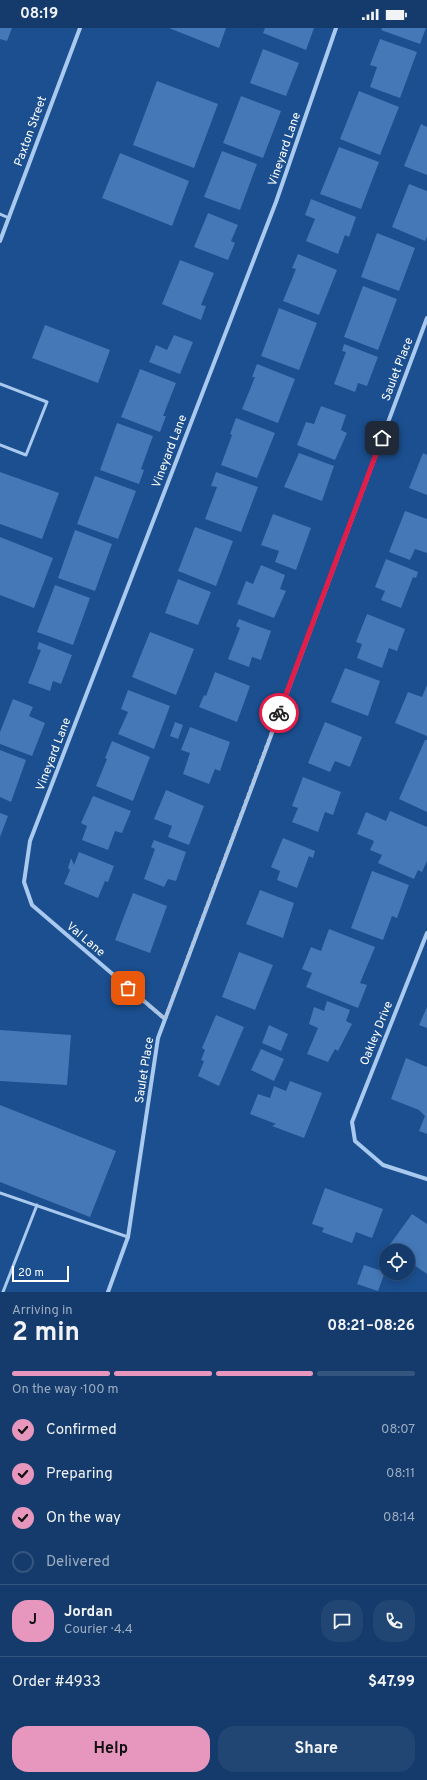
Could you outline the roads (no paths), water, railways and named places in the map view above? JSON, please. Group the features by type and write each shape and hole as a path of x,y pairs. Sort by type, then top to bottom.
{"street":[{"name":"Paxton Street","path":"0,241 80,28"},
{"name":"Vineyard Lane","path":"24,882 30,841 276,202 336,28"},
{"name":"Saulet Place","path":"108,1292 128,1237 158,1038 427,318"},
{"name":"Val Lane","path":"24,882 32,906 165,1019"},
{"name":"Oakley Drive","path":"427,933 352,1122 355,1141 383,1165 427,1180"}],"lane":[{"path":"0,214 9,218"},
{"path":"0,384 47,402 26,455 0,445"},
{"path":"0,1193 128,1237"},
{"path":"3,1292 37,1205"}]}
